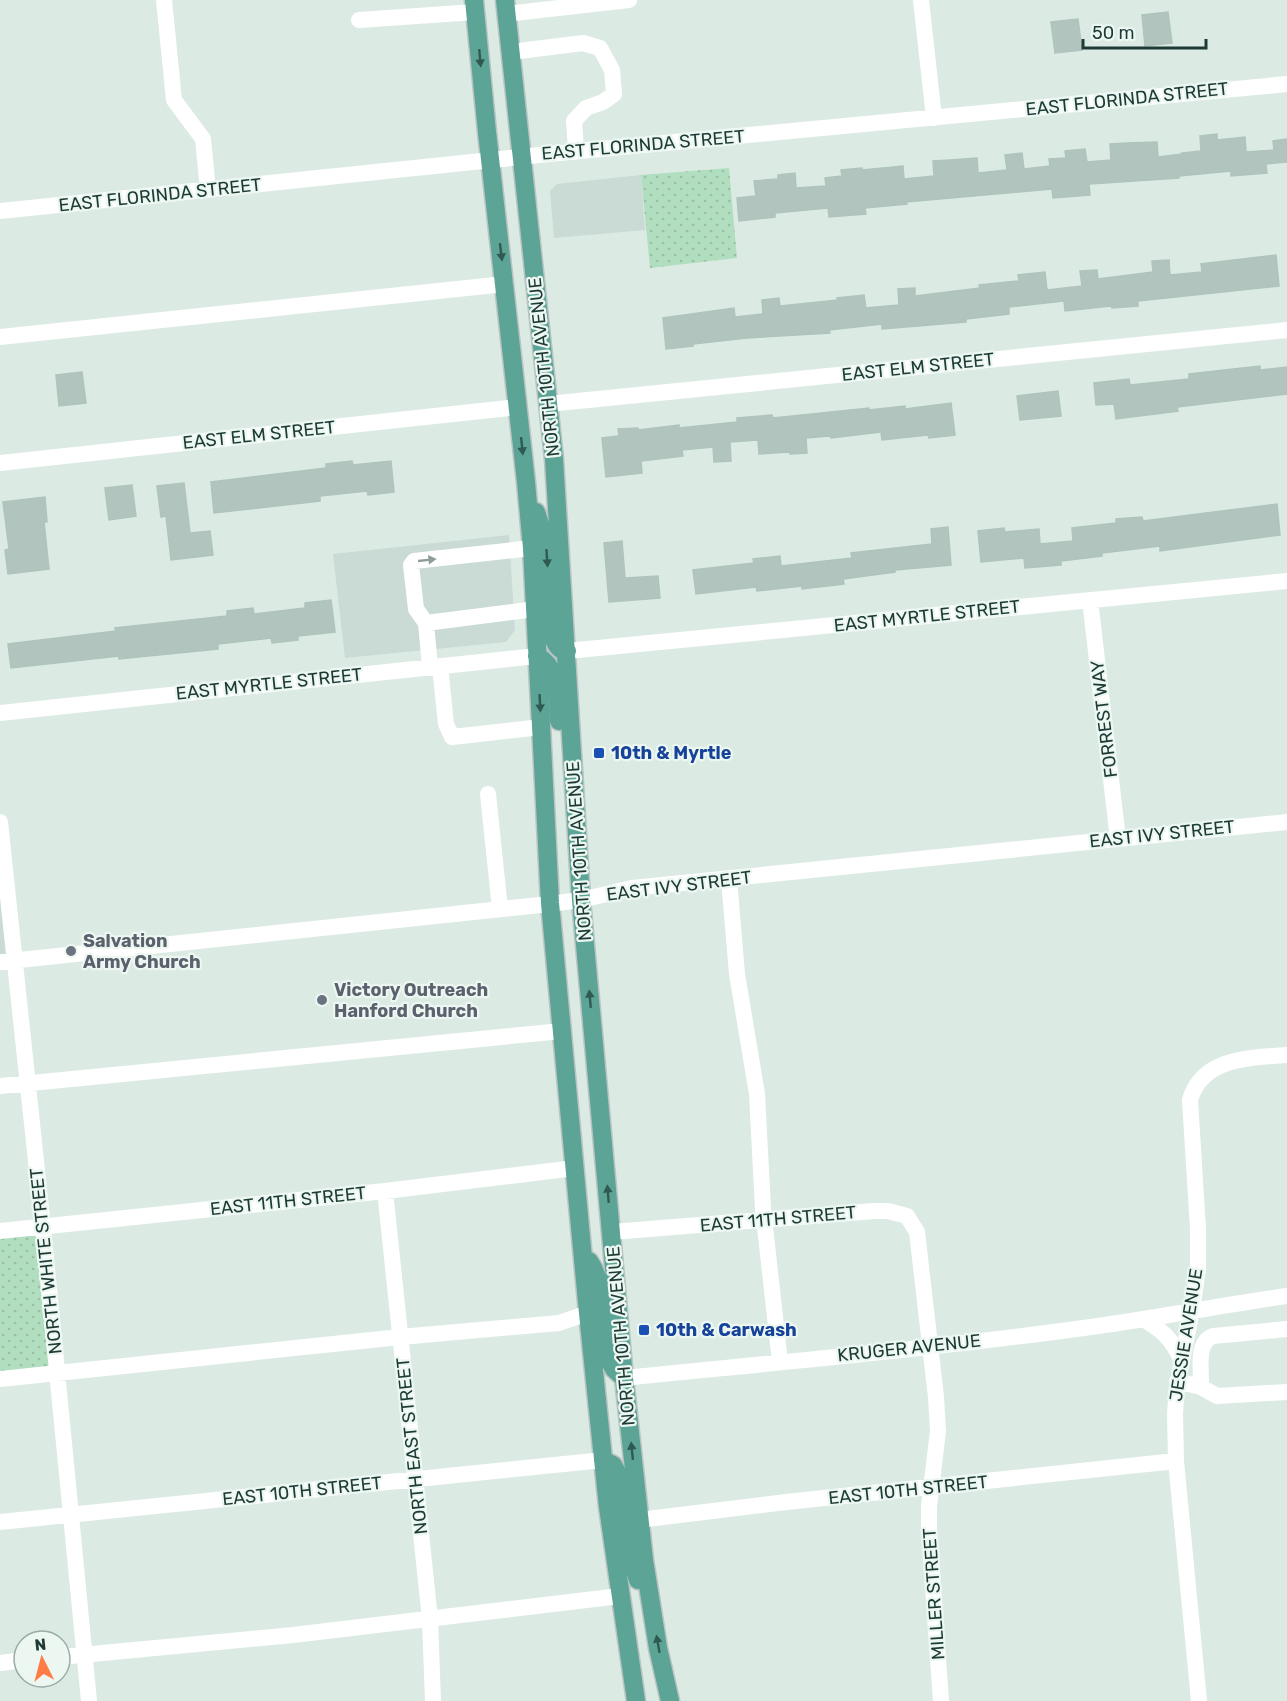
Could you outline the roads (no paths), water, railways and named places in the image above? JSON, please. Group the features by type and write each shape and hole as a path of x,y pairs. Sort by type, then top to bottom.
{"main road":[{"name":"NORTH 10TH AVENUE","path":"475,6 532,548 550,903 588,1313 603,1460 636,1701"},
{"name":"NORTH 10TH AVENUE","path":"505,7 555,471 581,900 624,1378 639,1520 652,1609 670,1701"},
{"path":"526,482 547,546 553,637 557,646 567,651"},
{"path":"537,657 551,666 554,675 562,750 574,781"},
{"path":"583,1252 595,1269 600,1288 609,1360 614,1369 624,1378"},
{"path":"603,1460 613,1465 619,1476 630,1554 636,1576 652,1609"}],"street":[{"path":"164,0 174,100 203,139 208,190"},
{"path":"505,7 629,0"},
{"path":"922,2 934,118"},
{"path":"359,20 475,6"},
{"path":"511,52 582,43 600,48 612,70 614,94 603,102 586,108 574,121 576,151"},
{"name":"EAST FLORINDA STREET","path":"0,211 576,151 1287,84"},
{"path":"0,337 505,284"},
{"name":"EAST ELM STREET","path":"548,404 1287,330"},
{"name":"EAST ELM STREET","path":"0,463 518,407"},
{"path":"532,548 414,561 411,565 416,609 426,623 446,724 452,737 541,727"},
{"name":"EAST MYRTLE STREET","path":"567,651 592,651 672,641 1287,581"},
{"name":"FORREST WAY","path":"1090,600 1118,839"},
{"path":"426,623 535,609"},
{"name":"EAST MYRTLE STREET","path":"0,713 537,657"},
{"path":"488,794 500,909"},
{"name":"NORTH WHITE STREET","path":"0,822 7,961 28,1083 89,1701"},
{"name":"EAST IVY STREET","path":"7,961 581,900 632,888 1287,822"},
{"path":"729,879 737,974 757,1094 765,1220 780,1362"},
{"path":"0,1086 562,1030"},
{"name":"JESSIE AVENUE","path":"1198,1701 1176,1461 1175,1413 1177,1381 1198,1269 1198,1229 1190,1100 1200,1080 1214,1068 1228,1062 1287,1055"},
{"name":"EAST 11TH STREET","path":"0,1232 385,1191 575,1168"},
{"name":"NORTH EAST STREET","path":"385,1191 430,1620 433,1701"},
{"name":"EAST 11TH STREET","path":"612,1232 874,1211 888,1211 907,1216"},
{"name":"MILLER STREET","path":"907,1216 917,1232 936,1397 938,1431 931,1488 929,1530 941,1701"},
{"name":"KRUGER AVENUE","path":"624,1378 930,1347 1143,1319 1287,1296"},
{"path":"0,1379 400,1336 559,1323 588,1313"},
{"path":"1143,1319 1162,1330 1172,1341 1181,1359"},
{"path":"1202,1387 1202,1345 1206,1339 1213,1336 1287,1329"},
{"path":"1177,1381 1202,1387 1217,1396 1287,1392"},
{"name":"EAST 10TH STREET","path":"0,1522 603,1460"},
{"name":"EAST 10TH STREET","path":"639,1520 786,1502 1176,1461"},
{"path":"72,1656 430,1620 620,1596"}],"place":[{"name":"10th & Myrtle","path":"599,753"},
{"name":"Salvation Army Church","path":"71,951"},
{"name":"Victory Outreach Hanford Church","path":"322,1000"},
{"name":"10th & Carwash","path":"644,1330"}]}
